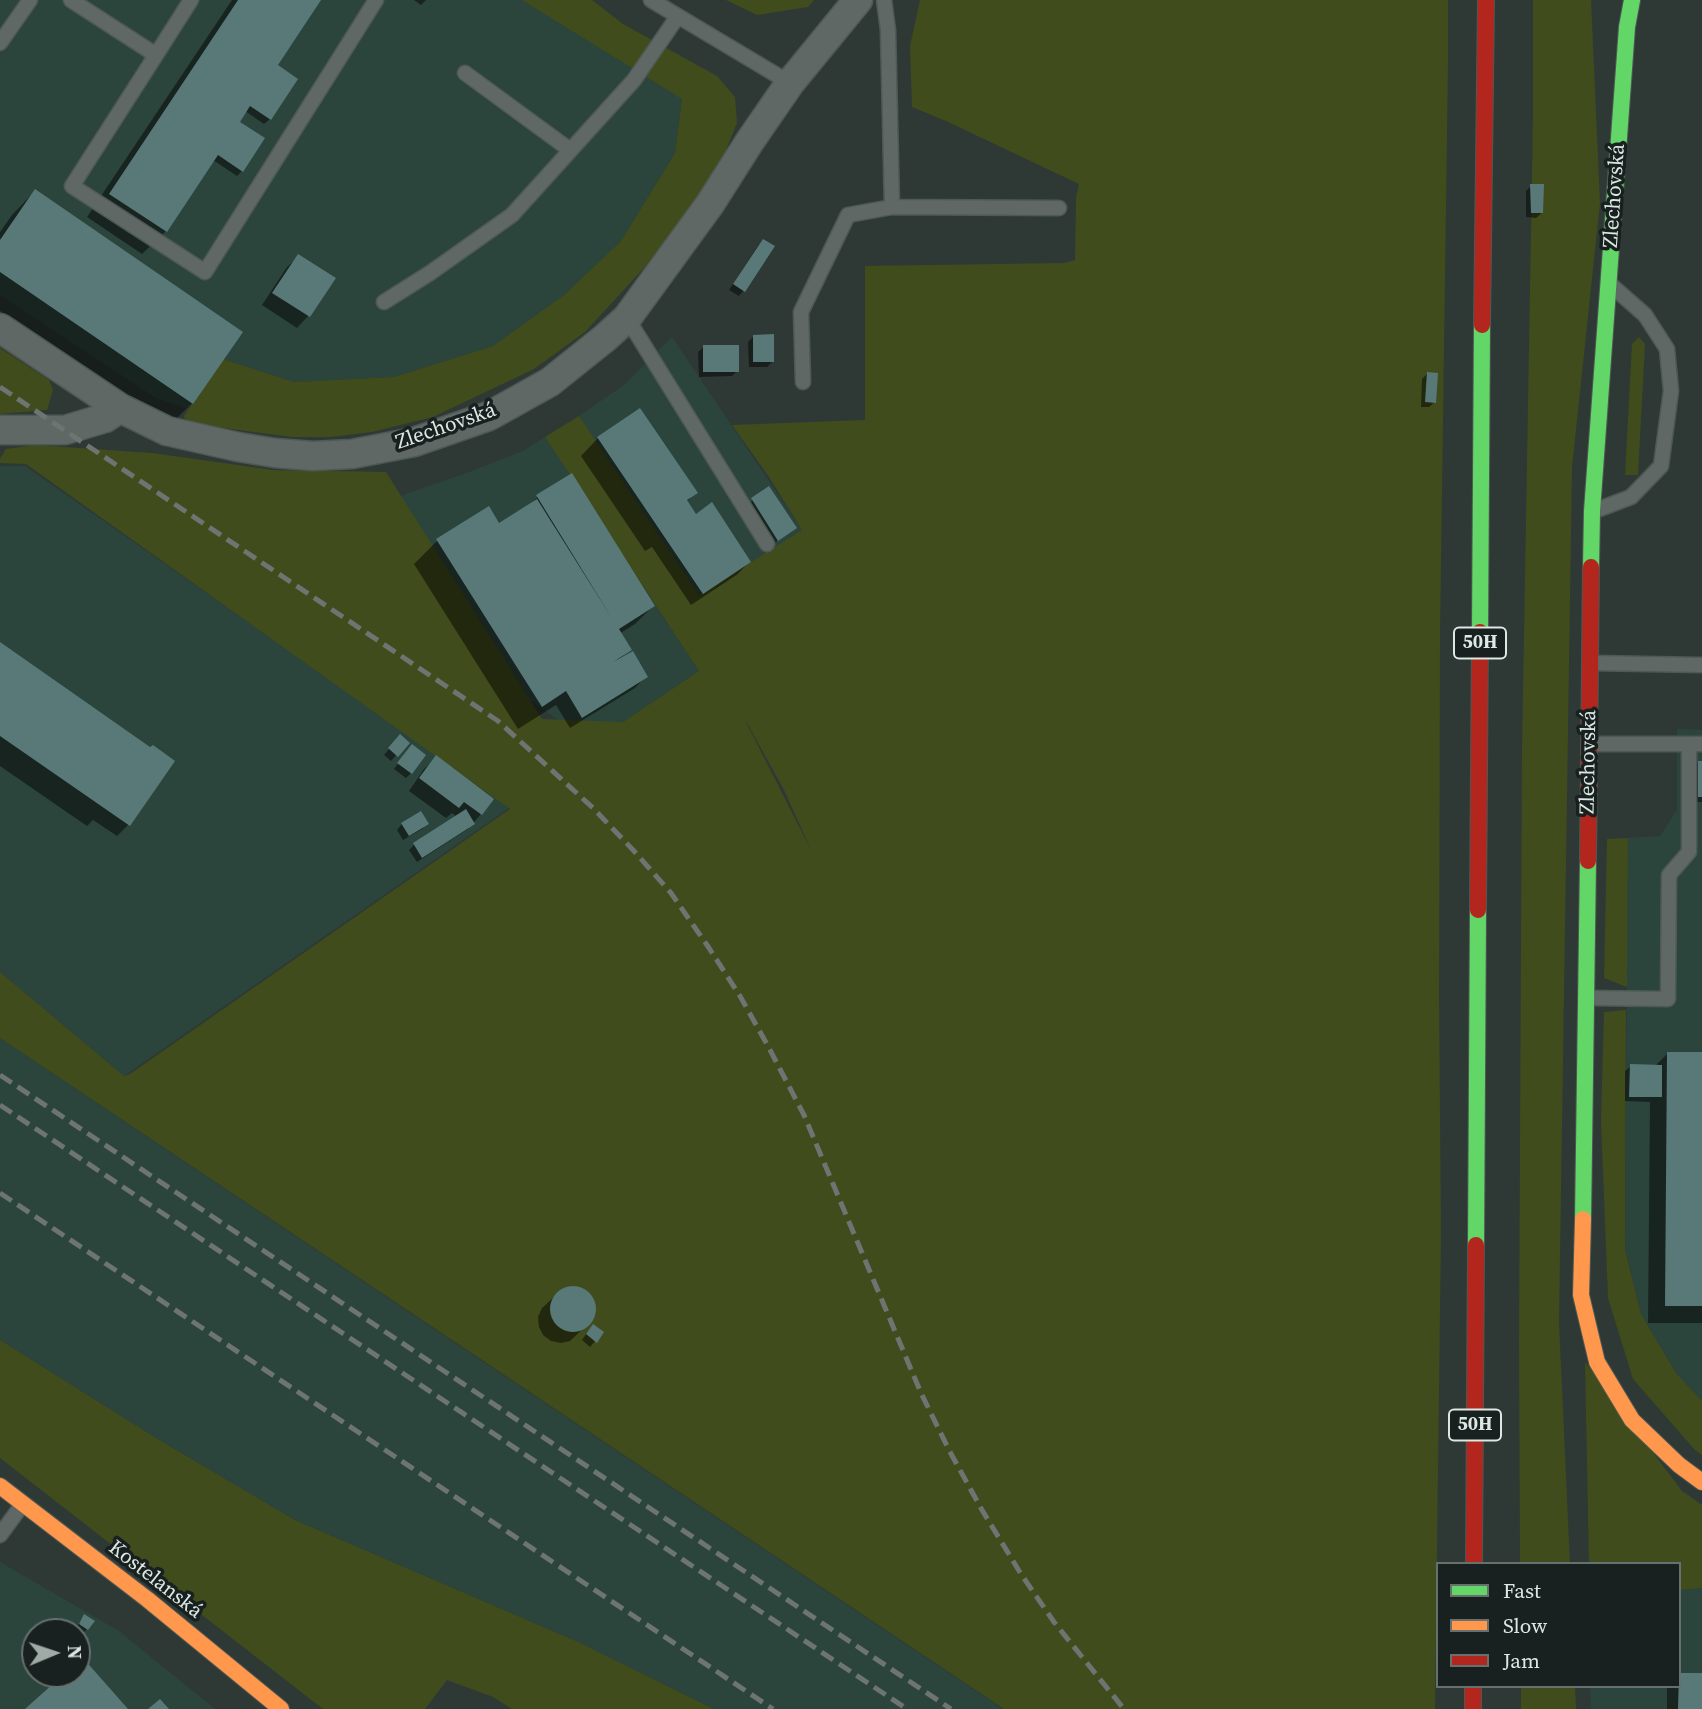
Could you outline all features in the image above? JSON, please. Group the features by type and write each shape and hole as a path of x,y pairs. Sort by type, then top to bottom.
{"main road":[{"name":"50H","path":"1474,1562 1486,0"},
{"name":"Zlechovská","path":"1632,0 1627,27 1592,511 1581,1295 1597,1362 1632,1420 1679,1465 1702,1482"},
{"name":"Kostelanská","path":"0,1486 147,1599 281,1709"},
{"path":"1473,1688 1473,1709"}],"street":[{"name":"Zlechovská","path":"0,328 120,408 167,431 238,447 313,456 352,454 414,442 489,416 550,382 627,318 710,204 790,83 858,0"},
{"path":"0,430 65,430 105,418 120,408"}],"lane":[{"path":"0,43 30,0"},
{"path":"71,0 156,55"},
{"path":"191,0 72,186 205,272 376,0"},
{"path":"651,0 790,83"},
{"path":"884,0 888,30 892,207"},
{"path":"384,302 512,215 634,80 678,16"},
{"path":"466,73 570,150"},
{"path":"803,382 801,312 848,215 892,207 1059,208"},
{"path":"1592,511 1630,497 1661,466 1671,391 1667,349 1645,315 1609,284"},
{"path":"627,318 767,544"},
{"path":"1590,663 1702,665"},
{"path":"1587,998 1668,999 1669,875 1689,852 1695,744 1589,744"},
{"path":"0,1535 23,1504"}],"shaded area":[{"path":"0,0 522,0 682,98 675,153 621,241 564,295 493,346 394,377 294,382 223,359 186,408 156,398 0,295"},
{"path":"672,337 802,530 699,596 579,416 624,385"},
{"path":"545,437 699,671 592,743 449,645 355,512 523,451"},
{"path":"0,466 25,466 435,753 509,808 124,1076 0,972"},
{"path":"1677,729 1702,730 1702,1401 1676,1373 1641,1314 1625,1248 1628,838 1660,836 1677,810"},
{"path":"0,1038 1003,1709 714,1709 576,1641 295,1520 156,1438 0,1340"},
{"path":"0,1562 119,1631 215,1709 0,1709"},
{"path":"1702,1588 1702,1709 1591,1709 1590,1688 1681,1688 1681,1590"}],"green space":[{"path":"522,0 592,0 623,24 717,76 735,97 737,123 722,160 691,208 643,269 585,332 534,369 433,417 372,432 330,437 291,437 186,423 184,416 223,359 294,382 394,377 493,346 564,295 621,241 675,153 682,99"},
{"path":"726,0 814,0 808,7 757,15"},
{"path":"920,0 1448,0 1440,634 1441,1232 1435,1709 1004,1709 0,1038 0,972 124,1076 130,1074 510,809 26,464 0,463 6,449 35,445 152,453 273,470 386,472 542,719 623,722 699,671 545,437 579,416 699,595 802,530 732,425 865,420 865,266 1064,263 1075,260 1076,198 1079,184 912,107 910,46","holes":["746,721 784,790 812,852"]},
{"path":"1533,0 1591,0 1600,203 1572,467 1559,1322 1570,1562 1520,1562 1522,749"},
{"path":"1639,337 1645,344 1638,475 1625,475 1632,344"},
{"path":"0,348 49,380 53,390 47,410 0,414"},
{"path":"1628,838 1627,987 1604,978 1607,839"},
{"path":"1626,1010 1625,1249 1641,1314 1676,1373 1702,1401 1702,1455 1633,1379 1608,1298 1601,1121 1604,1012"},
{"path":"0,1340 156,1438 295,1520 576,1641 714,1709 512,1709 493,1697 447,1680 425,1709 323,1709 0,1458"},
{"path":"1585,1362 1682,1491 1702,1505 1702,1588 1681,1590 1681,1562 1589,1562"},
{"path":"1521,1688 1575,1688 1576,1709 1521,1709"}],"building":[{"path":"238,0 321,0 278,65 298,79 271,120 250,106 240,122 265,138 243,172 218,155 167,232 109,194"},
{"path":"1530,184 1544,184 1543,213 1531,213"},
{"path":"35,189 243,332 193,404 0,272 0,240"},
{"path":"763,239 775,246 745,292 733,284"},
{"path":"298,254 336,278 310,317 272,293"},
{"path":"774,334 774,362 753,362 753,335"},
{"path":"703,345 739,345 739,372 703,372"},
{"path":"1427,372 1438,373 1436,403 1425,402"},
{"path":"640,408 698,493 687,500 696,514 712,502 751,562 703,594 597,437"},
{"path":"572,473 655,606 619,629 632,650 613,662 633,651 648,677 582,718 566,691 542,707 436,539 489,506 499,523 537,499 613,620 536,495"},
{"path":"769,486 797,528 778,541 751,498"},
{"path":"0,642 150,747 153,745 175,761 130,826 0,736"},
{"path":"400,734 410,743 398,757 388,748"},
{"path":"412,744 426,755 412,774 397,763"},
{"path":"436,755 494,799 482,815 464,802 459,808 419,778"},
{"path":"1698,761 1702,761 1702,797 1698,797"},
{"path":"466,809 475,824 422,858 413,843"},
{"path":"421,811 429,824 409,836 401,823"},
{"path":"1667,1052 1702,1052 1702,1306 1665,1306"},
{"path":"1630,1064 1662,1065 1662,1097 1629,1097"},
{"path":"573,1286 582,1287 589,1293 595,1300 595,1318 589,1325 582,1331 573,1332 564,1331 557,1325 551,1318 550,1309 551,1300 557,1293 564,1287"},
{"path":"593,1324 604,1332 597,1343 586,1334"},
{"path":"91,1667 128,1709 25,1709 48,1688 91,1688"},
{"path":"1681,1673 1702,1673 1702,1709 1678,1709"},
{"path":"160,1699 169,1709 148,1709"}],"railway":[{"path":"0,387 498,721 593,808 671,893 740,996 804,1115 921,1393 982,1510 1054,1622 1124,1709"},
{"path":"0,1075 951,1709"},
{"path":"0,1105 907,1709"},
{"path":"0,1193 773,1709"}],"traffic: fast":[{"path":"1591,567 1592,511 1627,27 1632,0"},
{"path":"1480,632 1482,325"},
{"path":"1583,1219 1588,861"},
{"path":"1476,1245 1478,910"}],"traffic: slow":[{"path":"1583,1219 1581,1295 1597,1362 1632,1420 1679,1465 1702,1482"},
{"path":"0,1486 147,1599 281,1709"}],"traffic: jam":[{"path":"1482,325 1486,0"},
{"path":"1588,861 1591,567"},
{"path":"1478,910 1480,632"},
{"path":"1474,1562 1476,1245"},
{"path":"1473,1688 1473,1709"}]}
